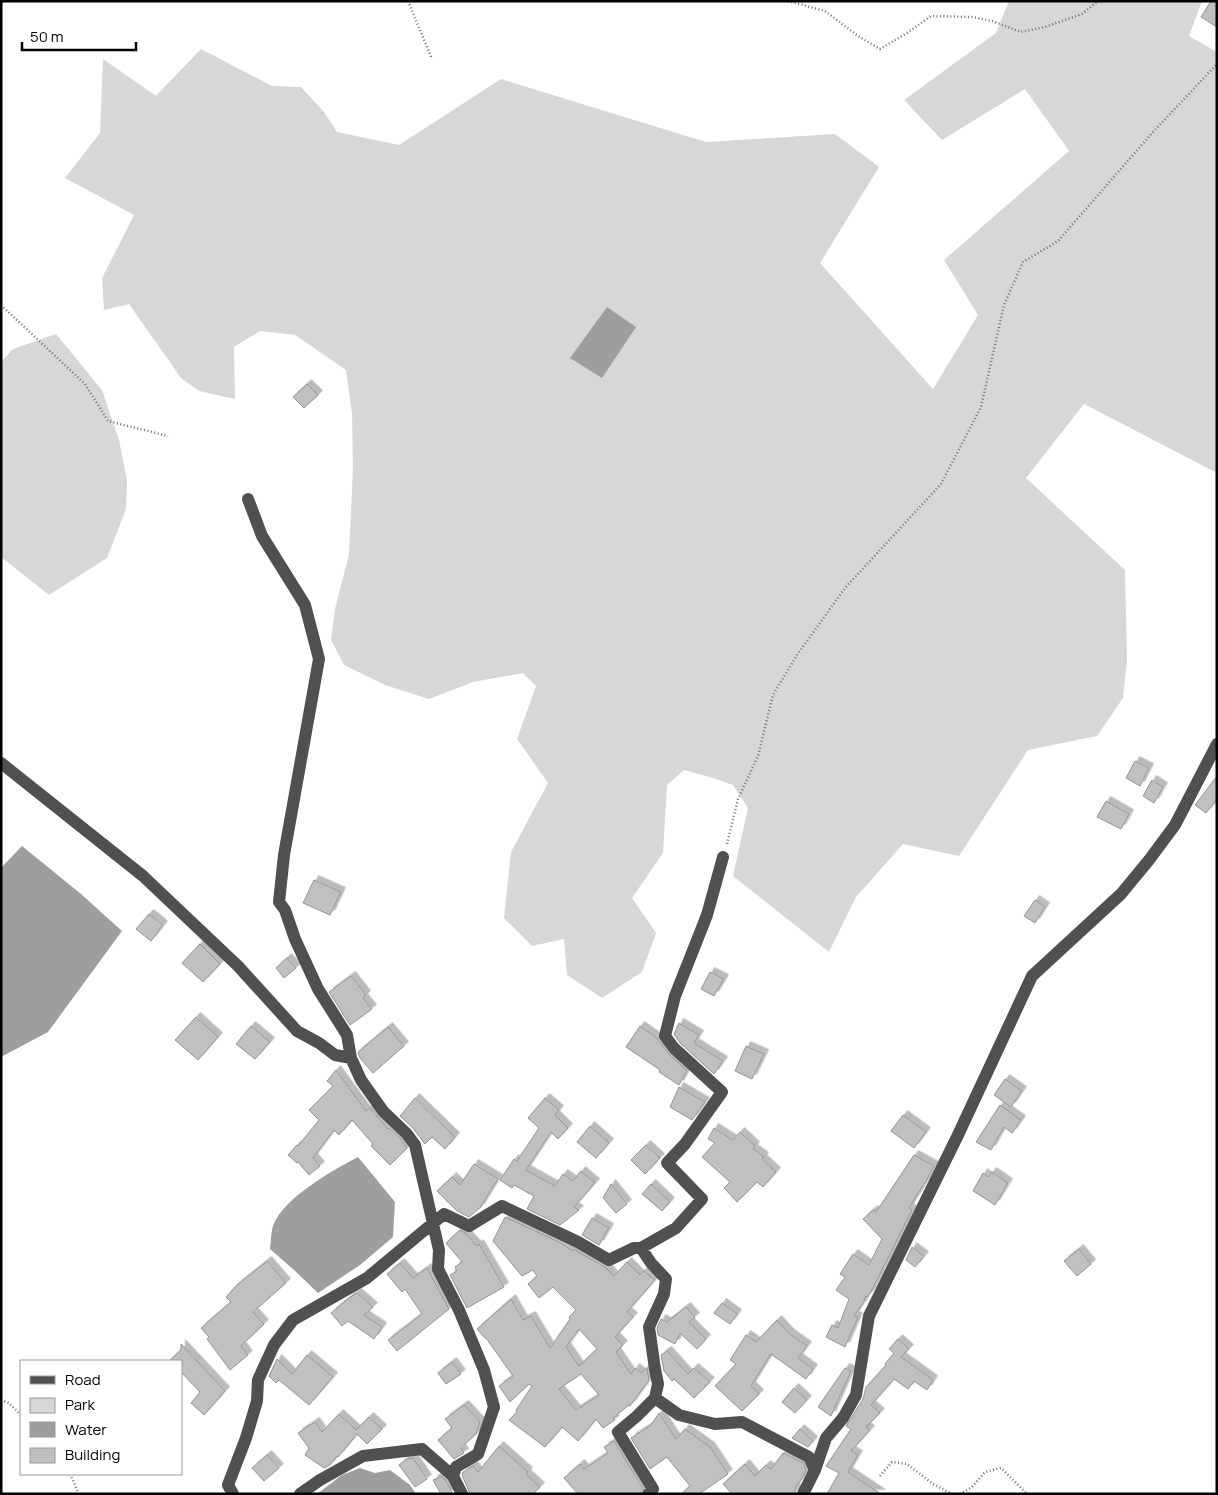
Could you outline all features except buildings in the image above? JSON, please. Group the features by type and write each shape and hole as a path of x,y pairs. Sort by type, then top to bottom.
{"street":[{"path":"248,499 262,536 305,605 319,659 284,855 279,902 285,910 295,939 318,989 347,1035 351,1058 361,1080 383,1110 416,1144 439,1250 438,1269 459,1310 484,1370 494,1407 478,1454 456,1467 453,1476"},
{"path":"803,1494 815,1470 826,1438 843,1418 856,1395 869,1316 958,1135 1032,976 1121,894 1149,860 1175,825 1217,744"},
{"path":"1,763 143,876 238,966 297,1032 319,1043 335,1055 351,1058"},
{"path":"233,1494 228,1485 246,1438 257,1401 258,1380 274,1345 293,1320 367,1278 444,1214 469,1226 502,1206 578,1242 609,1260 634,1248 641,1248 676,1228 702,1198 667,1163 685,1144 722,1092 674,1048 665,1036 675,996 707,915 723,857"},
{"path":"641,1248 651,1263 666,1279 664,1294 649,1327 658,1384 655,1398 618,1432 654,1489 648,1494"},
{"path":"655,1398 679,1415 715,1424 742,1422 810,1457 815,1470"},
{"path":"300,1494 320,1480 363,1456 422,1449 453,1476 462,1494"}],"path":[{"path":"408,1 432,59"},
{"path":"788,1 825,11 858,36 880,49 931,16 972,17 992,21 1021,32 1045,27 1082,14 1098,1"},
{"path":"723,857 738,799 758,756 772,695 797,655 845,588 941,484 981,407 1004,306 1023,262 1058,241 1153,132 1217,64"},
{"path":"1,305 85,384 108,421 168,436"},
{"path":"1,1400 9,1403 20,1414"},
{"path":"880,1476 892,1462 907,1464 933,1484 952,1494"},
{"path":"960,1494 972,1487 985,1472 1001,1468 1027,1494"},
{"path":"70,1475 79,1494"}],"green space":[{"path":"1009,1 1202,1 1189,36 1217,52 1217,473 1084,404 1026,478 1125,570 1127,660 1123,698 1097,736 1028,750 959,856 903,844 856,897 829,952 733,876 748,808 733,785 684,770 667,785 663,853 632,898 656,933 642,972 602,998 567,975 564,939 532,946 504,918 511,852 548,783 517,739 536,686 523,673 473,682 429,699 385,685 344,665 331,640 335,609 349,554 353,469 352,413 346,370 295,335 260,331 234,347 235,399 199,391 181,378 129,304 104,310 102,278 134,215 65,178 100,133 103,59 156,96 201,49 272,86 301,87 324,112 337,132 399,145 501,79 706,142 835,134 879,167 820,263 933,389 978,315 944,260 1069,151 1025,89 942,140 904,100 996,33"},
{"path":"56,334 102,390 119,440 127,480 126,509 107,558 49,595 1,557 1,362 13,349"}],"water":[{"path":"607,307 636,327 602,378 570,358"},
{"path":"22,846 81,894 122,931 48,1032 1,1057 1,868"},
{"path":"358,1157 395,1202 393,1237 360,1265 318,1293 270,1249 273,1226 287,1205 298,1195 323,1177"},
{"path":"360,1468 375,1473 390,1470 410,1485 416,1494 317,1494 342,1475"}]}
